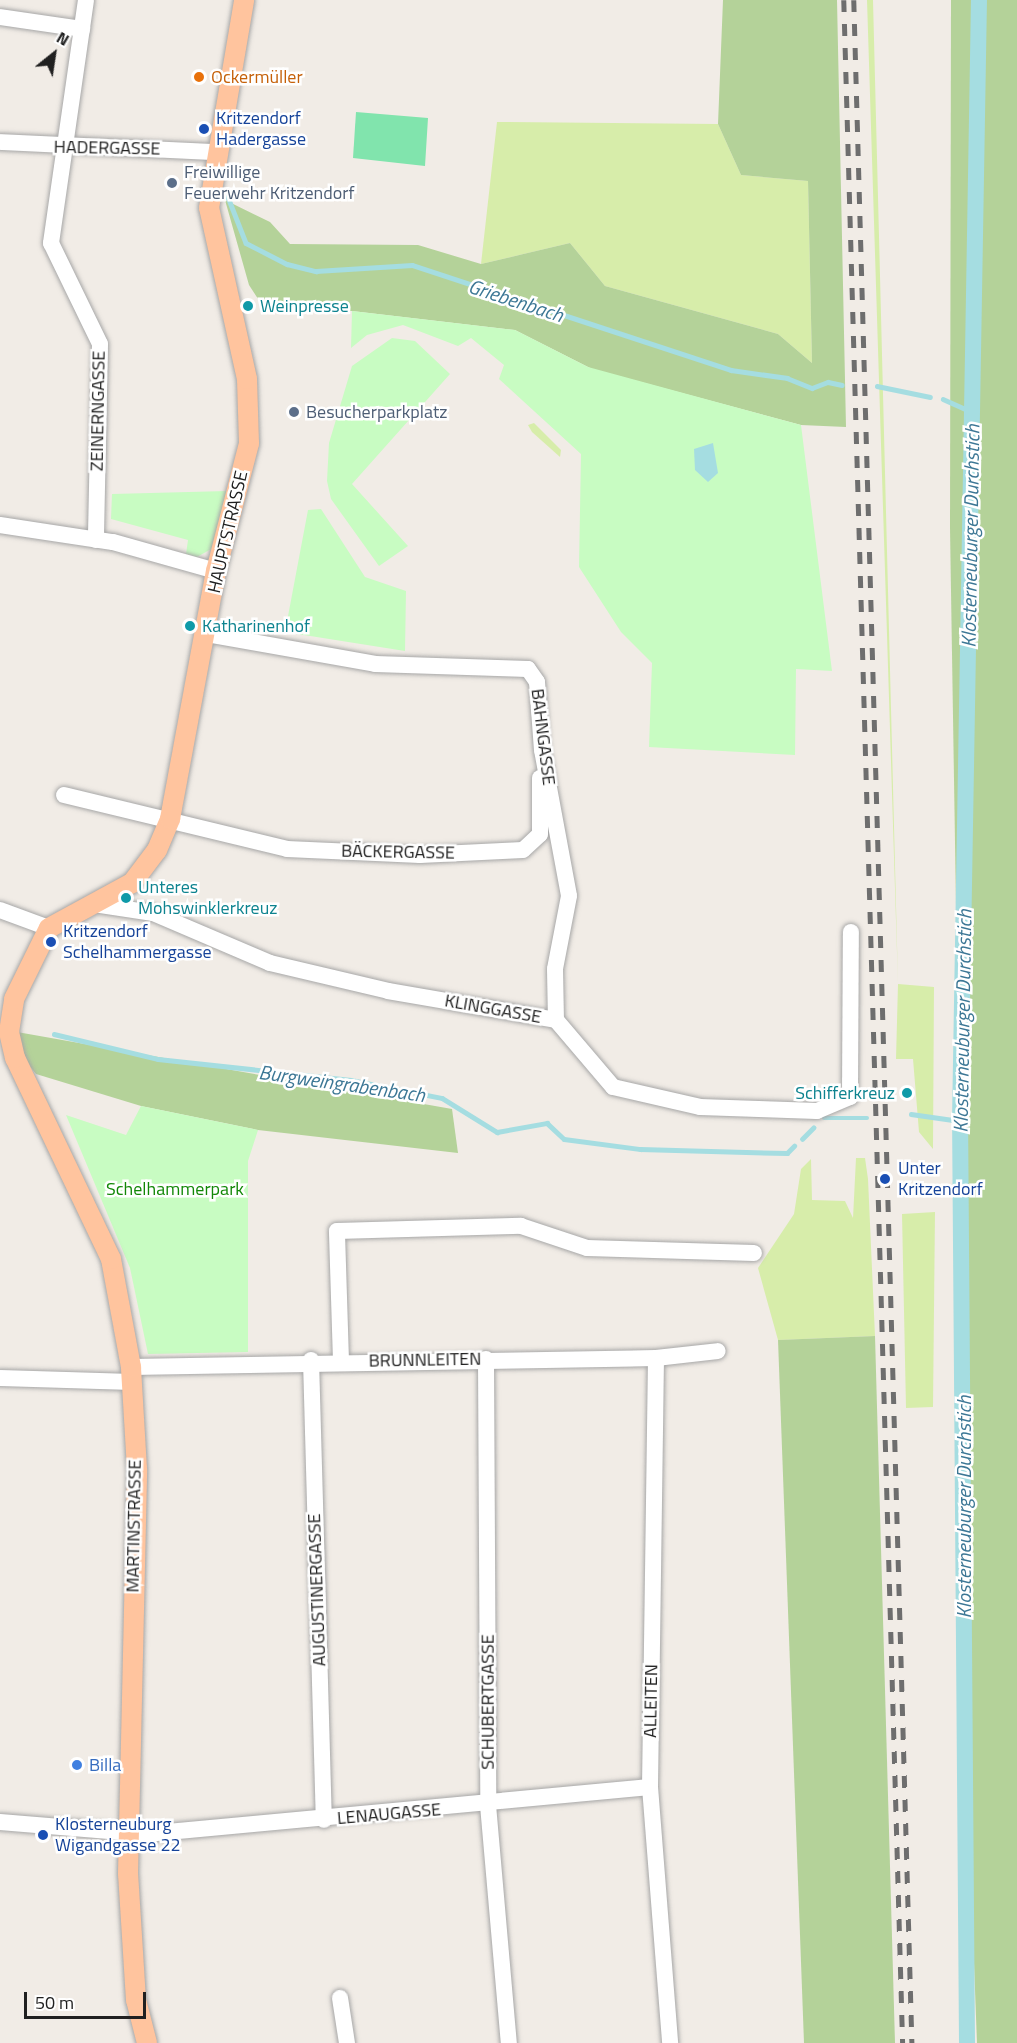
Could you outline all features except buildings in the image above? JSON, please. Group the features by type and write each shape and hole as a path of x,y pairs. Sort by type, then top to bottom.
{"main road":[{"name":"HAUPTSTRASSE","path":"49,928 137,879 170,819 207,634 216,571 249,443 247,379 209,208 215,152 244,0"},
{"name":"MARTINSTRASSE","path":"49,928 14,999 9,1032 15,1058 111,1259 132,1375 137,1469 127,1831 136,2000 147,2043"}],"street":[{"name":"ZEINERNGASSE","path":"86,0 51,243 100,344 96,540"},
{"path":"0,17 82,29"},
{"name":"HADERGASSE","path":"0,142 63,149 215,152"},
{"path":"0,525 96,540 216,571"},
{"name":"BAHNGASSE","path":"207,634 375,664 528,669 537,682 542,750 568,896 555,969 556,1020"},
{"name":"BÄCKERGASSE","path":"64,795 287,849 420,855 523,850 540,834 542,750"},
{"name":"KLINGGASSE","path":"94,903 153,913 270,963 388,991 556,1020 613,1087 700,1107 816,1110 850,1097 851,932"},
{"path":"0,910 49,928"},
{"path":"341,1361 337,1231 521,1227 587,1248 754,1253"},
{"name":"BRUNNLEITEN","path":"0,1378 132,1375 311,1360 656,1358 718,1351"},
{"name":"ALLEITEN","path":"656,1358 650,1787 670,2043"},
{"name":"SCHUBERTGASSE","path":"486,1359 488,1804 509,2043"},
{"name":"AUGUSTINERGASSE","path":"311,1360 324,1820"},
{"name":"LENAUGASSE","path":"0,1822 127,1831 324,1820 650,1787"},
{"path":"340,1998 347,2043"}],"green space":[{"path":"723,0 837,0 846,427 801,425 592,369 515,330 352,311 266,311 249,285 225,200 270,222 290,244 418,245 481,264 570,243 605,286 778,334 812,363 808,181 741,175 718,124"},
{"path":"867,0 873,0 898,984"},
{"path":"951,0 1017,0 1017,2043 977,2043 972,1910 950,528"},
{"path":"356,112 428,118 425,166 353,158"},
{"path":"497,122 718,124 741,175 808,181 812,363 778,334 605,286 570,243 481,264"},
{"path":"352,311 515,330 588,367 801,425 832,671 796,669 795,755 649,747 652,663 621,632 579,567 581,454 499,379 504,365 471,338 458,346 403,325 367,335 351,348"},
{"path":"392,338 415,341 450,374 352,484 408,546 379,566 331,499 327,481 329,443 352,366"},
{"path":"534,423 561,450 560,457 532,432 528,425"},
{"path":"227,491 213,548 197,557 186,554 188,540 111,519 112,494"},
{"path":"321,509 365,577 406,591 405,651 285,632 308,510"},
{"path":"898,984 934,987 933,1149 919,1132 913,1059 896,1059"},
{"path":"17,1032 452,1109 458,1153 258,1130 141,1106 36,1074 24,1059"},
{"name":"Schelhammerpark","path":"141,1106 258,1130 248,1161 248,1352 148,1354 130,1268 66,1115 126,1135"},
{"path":"856,1158 865,1158 868,1179 875,1336 778,1340 758,1268 794,1214 801,1169 811,1159 812,1200 845,1201 853,1218"},
{"path":"935,1212 933,1407 906,1408 902,1214"},
{"path":"875,1336 895,2043 804,2043 778,1340"}],"water":[{"path":"713,443 718,473 708,482 695,470 694,449"}],"waterway":[{"name":"Klosterneuburger Durchstich","path":"967,2043 960,1121 979,0"},
{"name":"Griebenbach","path":"220,192 228,197 246,243 287,264 316,271 412,265 731,370 787,378 812,388 828,382 842,385"},
{"name":"Griebenbach","path":"877,386 930,397"},
{"name":"Griebenbach","path":"943,399 972,412"},
{"name":"Burgweingrabenbach","path":"54,1034 158,1059 351,1080 442,1098 497,1132 547,1123 564,1139 640,1149 787,1153 794,1146"},
{"path":"911,1114 960,1121"},
{"path":"824,1118 867,1118"},
{"name":"Burgweingrabenbach","path":"802,1139 813,1128"}],"railway":[{"path":"844,0 903,2043"},
{"path":"854,0 912,2043"}],"place":[{"name":"Ockermüller","path":"199,77"},
{"name":"Kritzendorf Hadergasse","path":"204,129"},
{"name":"Freiwillige Feuerwehr Kritzendorf","path":"172,183"},
{"name":"Weinpresse","path":"248,306"},
{"name":"Besucherparkplatz","path":"294,412"},
{"name":"Katharinenhof","path":"190,626"},
{"name":"Unteres Mohswinklerkreuz","path":"126,898"},
{"name":"Kritzendorf Schelhammergasse","path":"51,942"},
{"name":"Schifferkreuz","path":"907,1093"},
{"name":"Unter Kritzendorf","path":"885,1179"},
{"name":"Billa","path":"77,1765"},
{"name":"Klosterneuburg Wigandgasse 22","path":"43,1835"}]}
